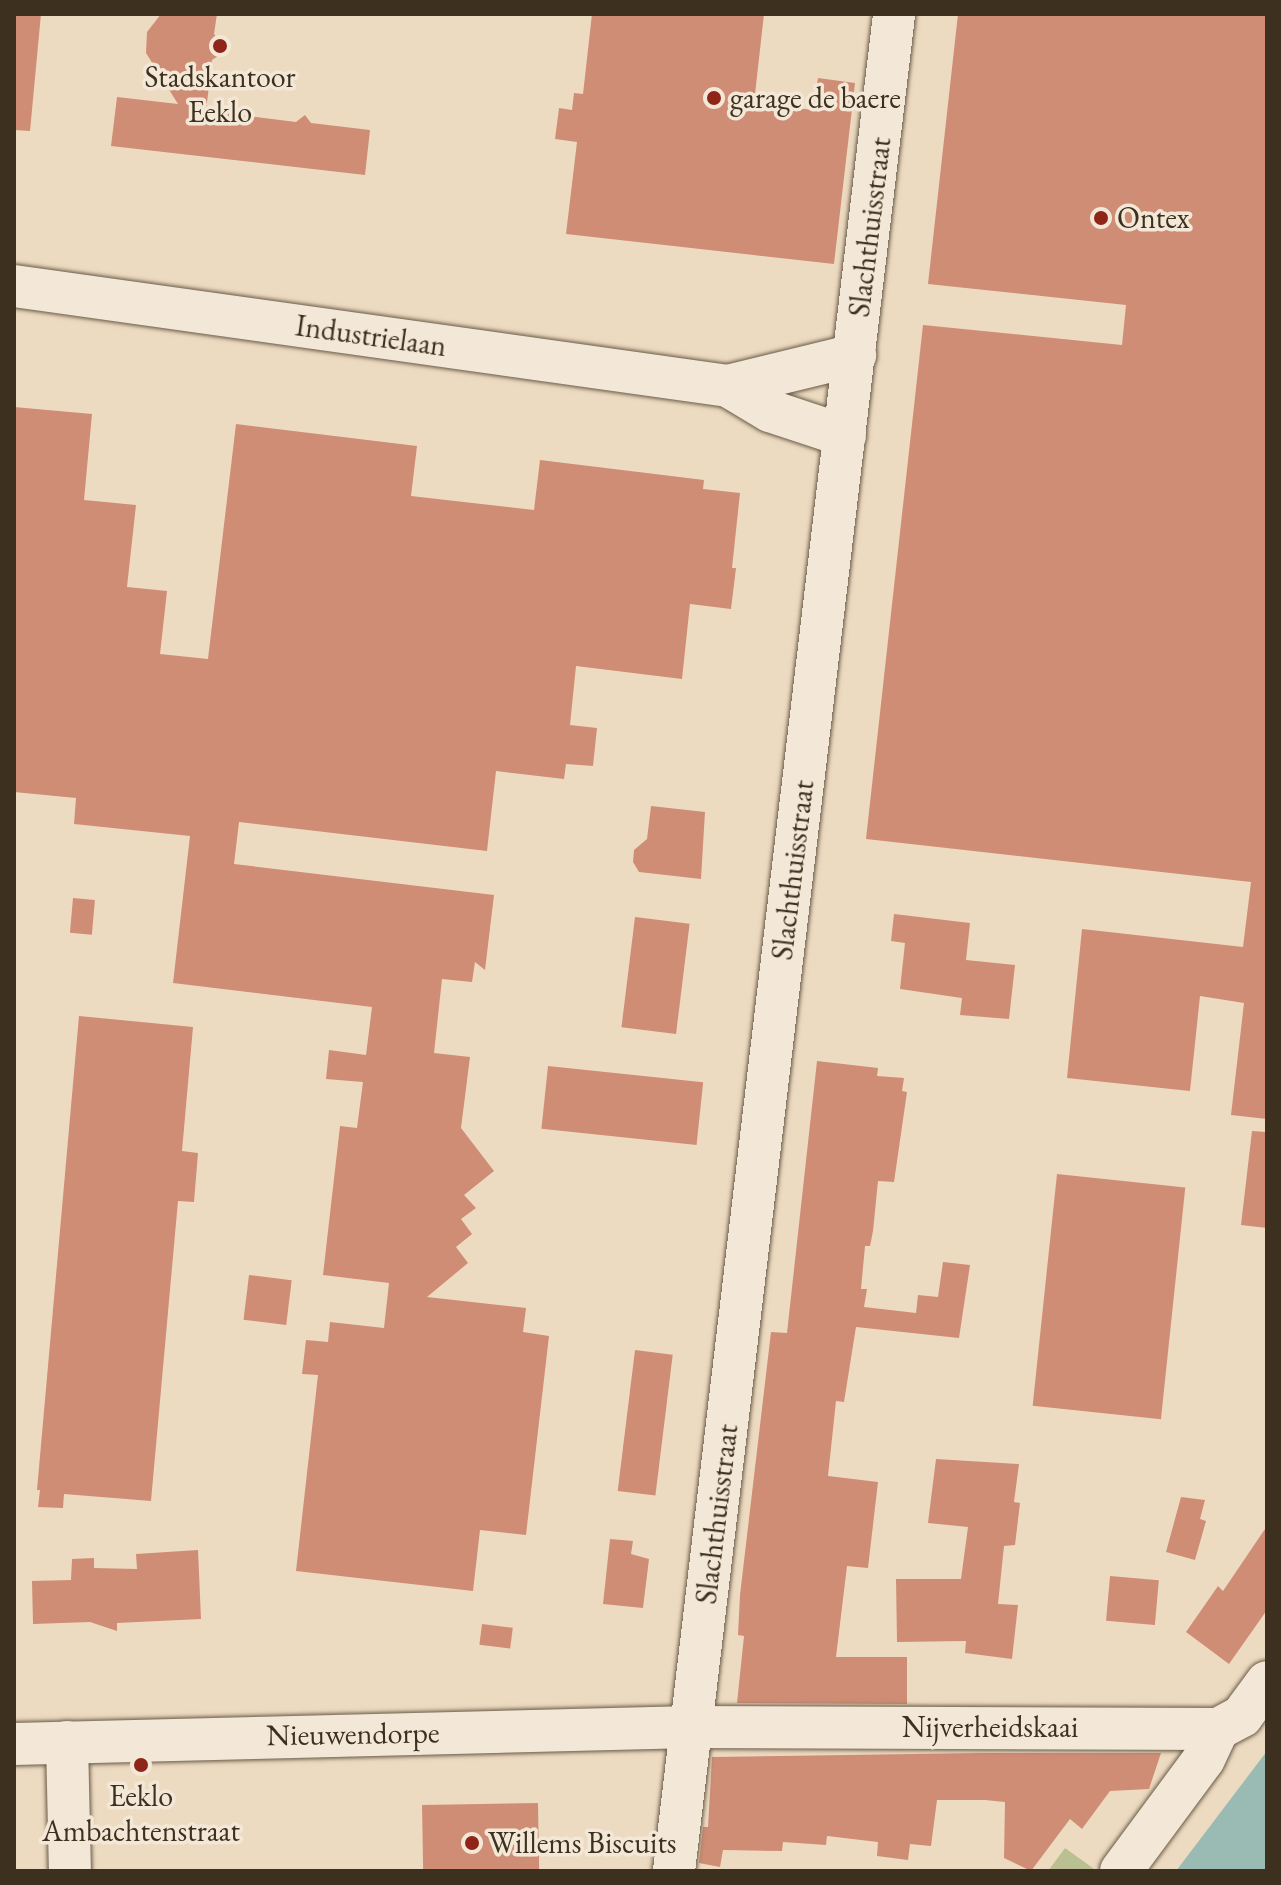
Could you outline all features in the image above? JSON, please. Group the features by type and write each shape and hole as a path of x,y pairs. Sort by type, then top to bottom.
{"street":[{"name":"Slachthuisstraat","path":"674,1871 894,14"},
{"name":"Industrielaan","path":"14,286 728,386 855,355"},
{"name":"Industrielaan","path":"728,386 770,411 845,436"},
{"path":"1121,1871 1204,1759 1218,1729 1242,1716 1267,1682"},
{"name":"Nijverheidskaai","path":"692,1727 1218,1729"},
{"name":"Nieuwendorpe","path":"14,1744 692,1727"},
{"path":"67,1742 70,1871"}],"green space":[{"path":"1065,1848 1097,1871 1048,1871"}],"water":[{"path":"1267,1751 1267,1871 1176,1871"}],"building":[{"path":"14,14 41,14 30,131 14,130"},
{"path":"161,14 217,14 214,34 222,44 221,54 212,60 206,111 296,122 305,115 311,123 370,130 365,175 111,146 117,97 178,104 146,53 147,32"},
{"path":"592,14 764,14 754,103 813,110 818,78 855,83 834,264 566,234 577,142 555,139 559,108 572,110 574,93 583,94"},
{"path":"958,14 1267,14 1267,1119 1231,1115 1244,1003 1200,996 1190,1091 1067,1078 1082,929 1243,947 1251,882 866,839 923,325 1122,345 1126,305 928,284"},
{"path":"14,407 92,414 84,500 136,505 127,587 167,591 160,654 208,659 236,424 417,446 411,496 534,510 540,460 704,480 703,489 740,493 731,609 690,604 682,679 576,666 570,725 597,728 593,766 566,764 564,779 496,771 487,851 239,822 234,864 494,895 485,970 475,962 472,982 442,979 434,1053 470,1057 461,1128 494,1171 464,1195 476,1208 461,1219 472,1234 456,1247 468,1263 427,1297 526,1308 523,1332 549,1336 526,1535 480,1530 473,1591 296,1571 318,1375 302,1374 306,1340 328,1342 330,1322 384,1328 389,1283 323,1275 340,1126 357,1128 363,1082 326,1079 329,1050 366,1055 372,1007 173,983 190,836 74,824 76,798 14,792"},
{"path":"651,806 705,812 701,879 639,872 633,862 634,850 647,839"},
{"path":"73,898 95,900 92,935 70,933"},
{"path":"894,914 970,923 966,960 1015,965 1009,1019 960,1015 962,998 900,989 905,943 891,941"},
{"path":"635,917 690,924 676,1034 621,1027"},
{"path":"79,1016 193,1027 182,1151 198,1153 194,1202 178,1201 151,1501 64,1494 63,1508 38,1507 40,1490 37,1490"},
{"path":"817,1061 878,1068 877,1076 904,1078 902,1091 907,1092 894,1182 878,1181 870,1246 865,1246 861,1289 867,1289 864,1307 916,1313 918,1295 938,1297 943,1262 970,1265 959,1338 856,1327 844,1402 836,1401 828,1476 878,1482 868,1568 847,1566 836,1657 907,1657 907,1704 737,1703 744,1636 738,1635 740,1595 771,1332 787,1333"},
{"path":"548,1066 703,1082 697,1145 541,1129"},
{"path":"1252,1131 1267,1132 1267,1228 1241,1225"},
{"path":"1057,1174 1185,1187 1161,1419 1033,1406"},
{"path":"249,1275 292,1280 286,1325 244,1320"},
{"path":"635,1350 673,1355 655,1496 618,1491"},
{"path":"936,1459 1019,1464 1014,1502 1020,1503 1015,1545 1004,1546 998,1604 1018,1605 1012,1659 965,1653 966,1641 897,1642 896,1579 961,1579 968,1527 928,1523"},
{"path":"1181,1497 1205,1500 1200,1519 1206,1521 1195,1560 1166,1552"},
{"path":"1267,1526 1267,1610 1229,1664 1186,1632 1218,1586 1223,1591"},
{"path":"610,1539 633,1541 631,1554 649,1559 643,1608 603,1604"},
{"path":"198,1550 201,1619 117,1623 117,1631 90,1622 33,1624 32,1581 71,1580 72,1559 94,1558 94,1568 137,1569 136,1554"},
{"path":"1110,1576 1159,1580 1155,1625 1106,1621"},
{"path":"482,1624 513,1628 510,1649 479,1645"},
{"path":"1161,1753 1149,1789 1110,1791 1082,1829 1070,1819 1031,1871 1004,1858 1005,1802 985,1800 937,1800 931,1846 910,1844 908,1860 877,1856 878,1842 827,1836 826,1845 783,1842 782,1851 723,1850 720,1867 699,1863 703,1827 708,1827 712,1757"},
{"name":"Willems Biscuits","path":"538,1803 539,1871 423,1871 422,1805"}],"place":[{"name":"Stadskantoor Eeklo","path":"220,46"},
{"name":"garage de baere","path":"714,98"},
{"name":"Ontex","path":"1101,218"},
{"name":"Eeklo Ambachtenstraat","path":"141,1765"},
{"name":"Willems Biscuits","path":"472,1843"}]}
